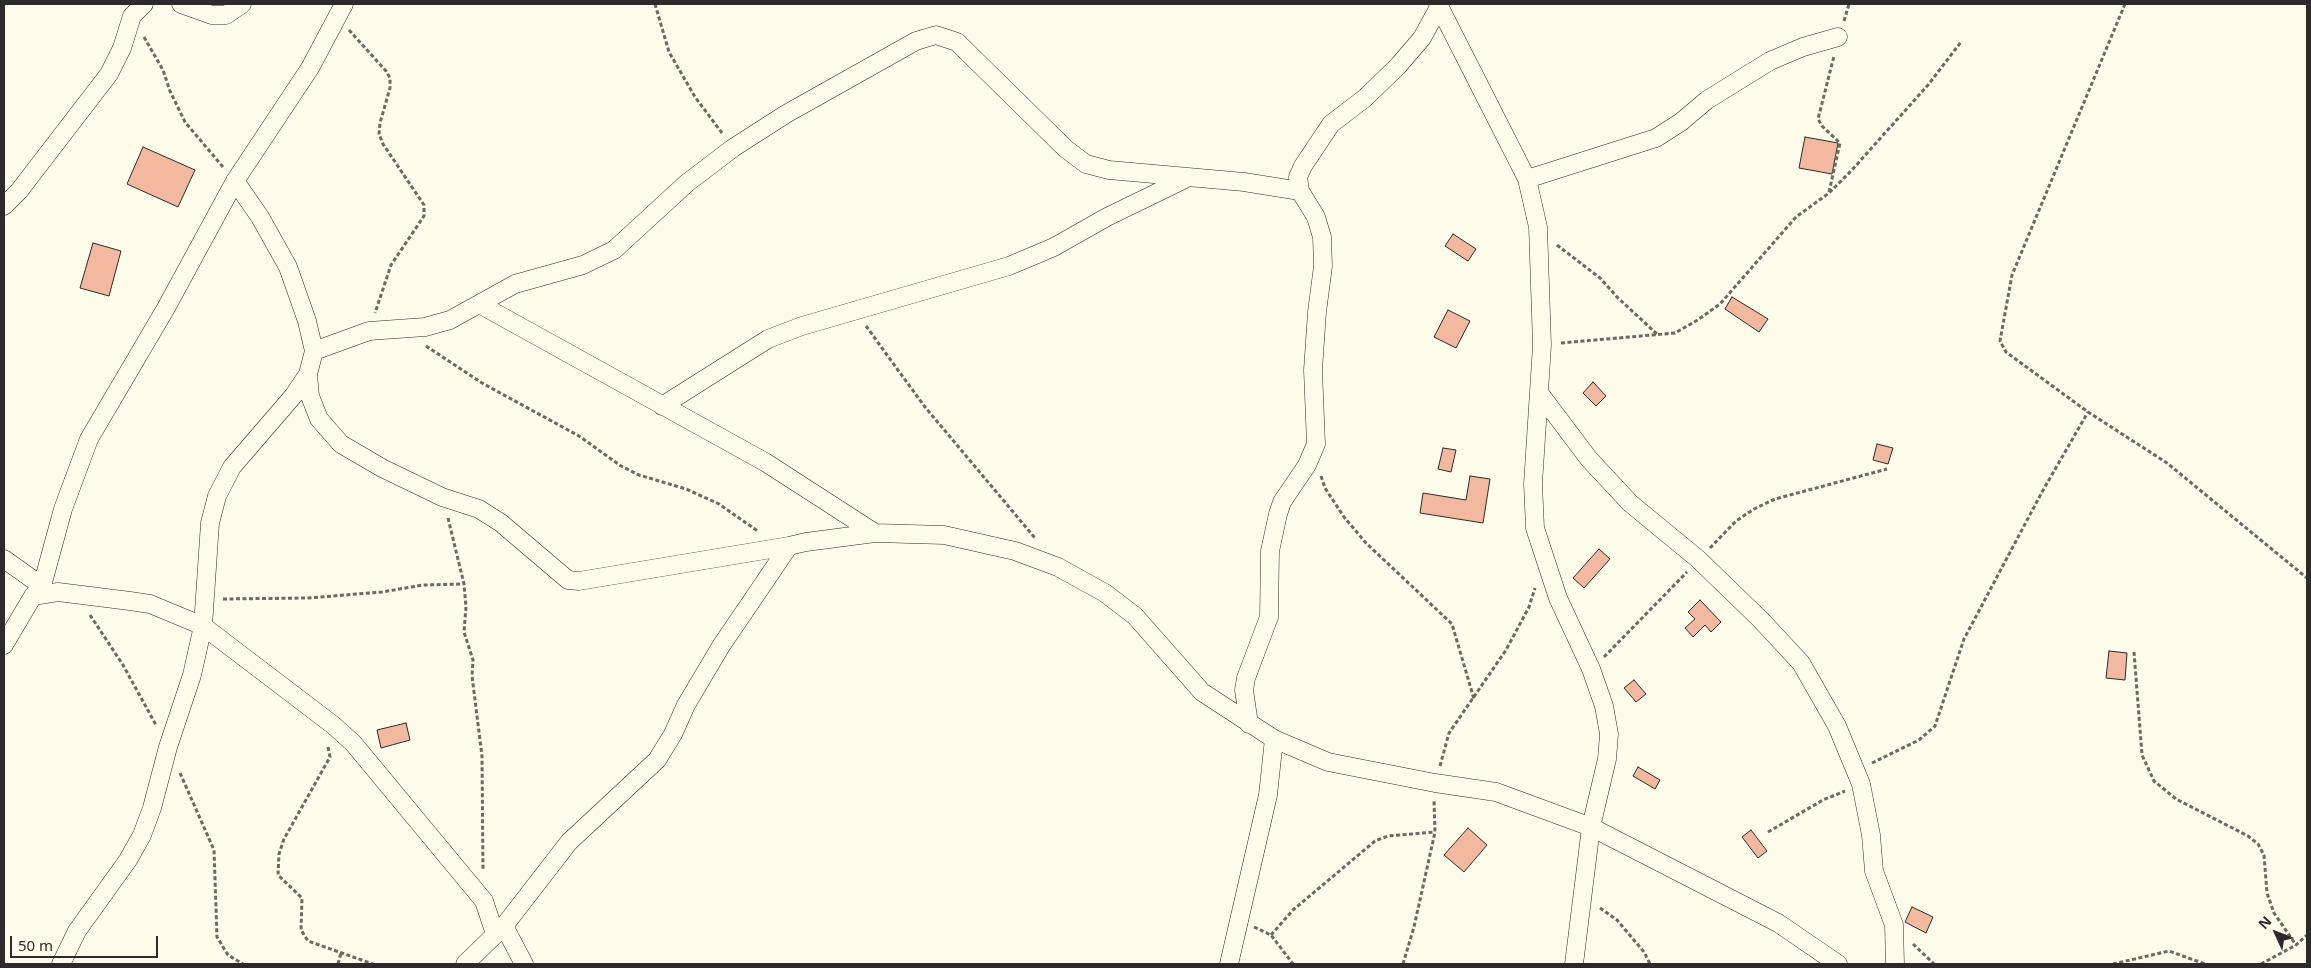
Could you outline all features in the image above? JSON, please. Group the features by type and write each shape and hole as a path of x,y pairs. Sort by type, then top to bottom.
{"street":[{"path":"181,4 212,15 226,15 242,4"},
{"path":"1439,5 1527,179 1538,227 1542,345 1533,484 1535,528 1558,598 1591,670 1604,706 1609,734 1607,760 1591,827 1584,897 1574,964"},
{"path":"1250,724 1244,690 1246,678 1269,617 1270,551 1278,514 1288,491 1313,454 1316,444 1313,370 1317,312 1323,266 1322,237 1316,217 1300,191 1298,177 1331,124 1365,98 1398,66 1422,38 1439,5"},
{"path":"4,206 19,191 109,74 138,10"},
{"path":"4,645 37,591 63,509 89,439 166,308 235,181 310,68 340,10"},
{"path":"314,351 369,331 425,327 450,320 515,284 584,265 614,250 687,183 733,148 786,114 916,41 936,35 957,42 1066,149 1086,164 1108,170 1162,173 1185,179 1244,182 1300,191"},
{"path":"1527,179 1656,138 1668,132 1708,100 1770,61 1803,47 1838,37"},
{"path":"662,406 768,339 802,326 1009,266 1054,247 1107,217 1185,179"},
{"path":"61,964 77,931 128,860 142,835 152,808 168,747 192,675 203,626 210,524 217,496 232,467 294,395 308,374 314,351 307,322 288,267 260,217 235,181"},
{"path":"481,304 765,462 876,533"},
{"path":"308,374 310,396 319,419 341,444 382,468 442,497 479,509 501,523 568,580 579,581 806,542 876,533 944,535 1014,551 1058,567 1105,593 1135,616 1202,692 1274,739 1328,762 1435,784 1496,792 1591,827 1778,923 1838,964"},
{"path":"1540,394 1603,474 1657,527 1698,560 1761,620 1801,663 1837,726 1859,778 1871,835 1874,871 1894,925 1895,964"},
{"path":"465,964 500,930 569,842 656,760 674,734 686,705 721,646 785,547"},
{"path":"4,559 37,591 150,604 203,626 333,725 353,743 484,900 500,930 524,964"},
{"path":"1229,964 1268,795 1274,739"}],"path":[{"path":"655,4 668,52 695,97 733,148"},
{"path":"1829,192 1840,143 1822,126 1818,119 1838,37 1849,4"},
{"path":"2125,4 2012,275 2000,341 2006,352 2088,412 2166,463 2307,578"},
{"path":"138,10 185,122 235,181"},
{"path":"340,10 390,78 390,88 380,123 379,134 382,144 424,205 424,216 389,271 369,331"},
{"path":"1542,345 1674,333 1696,322 1720,304 1796,217 1829,192 1851,171 1928,85 1961,42"},
{"path":"1538,227 1563,252 1600,278 1618,298 1658,335"},
{"path":"856,311 925,407 1058,567"},
{"path":"421,342 490,388 579,436 621,466 640,475 686,489 719,504 785,547"},
{"path":"1768,832 1824,800 1919,740 1934,726 1964,639 2042,492 2088,412"},
{"path":"1313,454 1326,488 1344,517 1366,543 1452,624 1474,698"},
{"path":"1591,670 1660,602 1736,521 1754,509 1775,499 1888,469"},
{"path":"442,497 464,584 466,607 464,632 473,660 472,676 482,756 484,900"},
{"path":"1403,964 1414,927 1435,832 1435,784 1449,733 1506,650 1529,607 1536,582"},
{"path":"206,599 308,598 382,592 423,585 464,584"},
{"path":"75,594 123,665 168,747 214,850 218,937 228,955 243,964"},
{"path":"2134,652 2142,755 2154,781 2176,799 2248,836 2258,844 2264,855 2267,893 2274,913 2296,945"},
{"path":"327,743 330,757 284,839 277,867 280,880 302,898 301,930 303,936 308,941 373,964"},
{"path":"1271,935 1293,910 1375,841 1388,836 1435,832"},
{"path":"1584,897 1617,920 1644,952 1650,964"},
{"path":"1240,920 1271,935 1293,964"},
{"path":"2261,964 2296,945 2307,935"},
{"path":"2113,964 2170,952 2205,964"},
{"path":"338,964 341,953"}],"building":[{"path":"1805,137 1838,143 1832,174 1799,168"},
{"path":"143,147 195,170 178,207 127,184"},
{"path":"1453,234 1476,249 1468,261 1445,246"},
{"path":"93,243 121,251 109,296 80,288"},
{"path":"1732,297 1768,319 1759,332 1725,309"},
{"path":"1448,310 1470,321 1456,348 1434,337"},
{"path":"1593,382 1606,396 1596,406 1583,393"},
{"path":"1877,444 1893,448 1888,464 1873,460"},
{"path":"1443,448 1456,450 1451,472 1438,469"},
{"path":"1470,476 1490,479 1483,523 1420,513 1423,493 1466,500"},
{"path":"1599,549 1610,559 1584,588 1573,578"},
{"path":"1700,600 1721,622 1711,632 1705,625 1693,637 1685,628 1695,619 1688,612"},
{"path":"2109,651 2127,653 2125,680 2106,678"},
{"path":"1634,680 1646,694 1636,702 1624,688"},
{"path":"406,723 410,740 381,748 377,730"},
{"path":"1638,767 1660,780 1655,789 1633,776"},
{"path":"1468,828 1487,845 1464,872 1444,855"},
{"path":"1751,830 1767,851 1758,858 1742,837"},
{"path":"1912,907 1933,917 1926,933 1905,922"}]}
